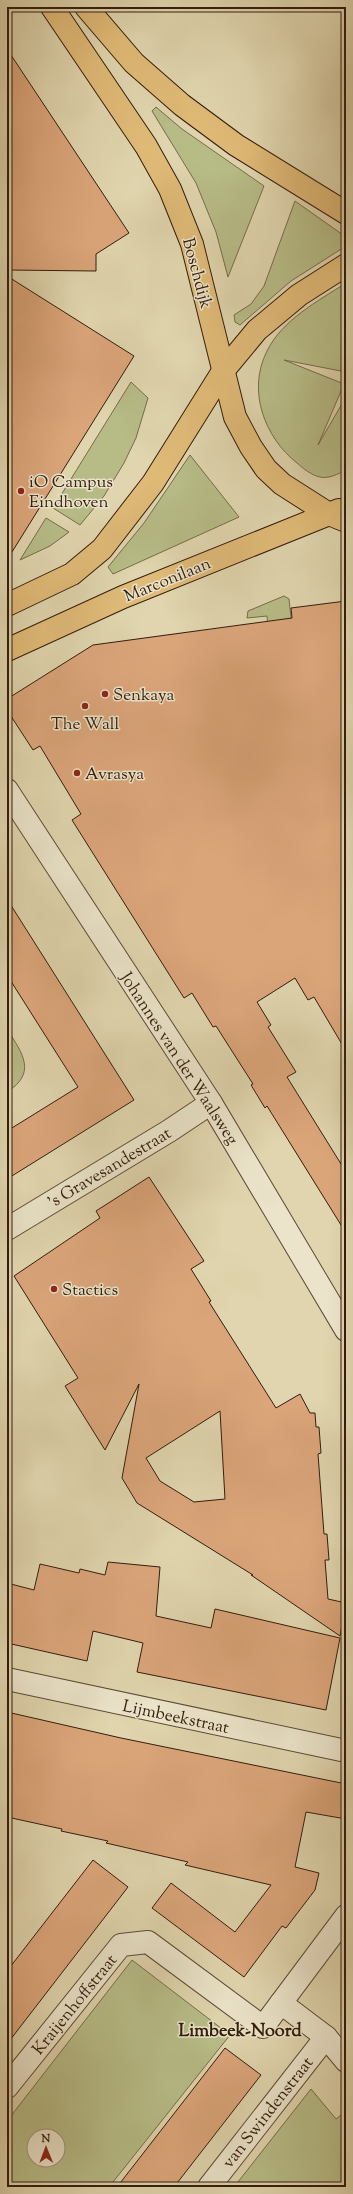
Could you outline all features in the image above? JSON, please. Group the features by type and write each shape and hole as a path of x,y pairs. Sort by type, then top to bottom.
{"main road":[{"name":"Boschdijk","path":"52,7 146,146 170,189 192,244 204,286 222,371 235,417 251,447 266,469 294,493 340,514"},
{"path":"86,7 134,63 182,105 236,145 346,213"},
{"path":"299,183 346,194"},
{"path":"7,605 72,574 102,549 153,483 222,371 257,330 299,295 346,265"},
{"name":"Marconilaan","path":"7,650 123,597 340,514"}],"street":[{"name":"Johannes van der Waalsweg","path":"7,790 211,1103 337,1312 346,1330"},
{"name":"'s Gravesandestraat","path":"7,1229 169,1131 211,1103"},
{"name":"Lijmbeekstraat","path":"7,1679 346,1751"},
{"path":"346,1916 281,2003 326,2038 346,2061"},
{"name":"Kraijenhoffstraat","path":"7,2088 121,1945 148,1942 263,2027 281,2003"},
{"name":"van Swindenstraat","path":"209,2187 326,2038"}],"green space":[{"path":"156,107 182,129 264,186 228,277 216,232 196,183 152,111"},
{"path":"295,201 346,237 346,246 291,281 240,325 235,322 234,315 251,304 264,286"},
{"path":"346,283 346,372 284,360 344,384 318,445 346,397 346,470 333,476 320,477 308,472 285,452 268,426 262,412 259,397 261,366 267,351 274,340 291,321 313,304"},
{"path":"131,382 148,398 136,438 124,463 104,496 80,525 53,508"},
{"path":"190,455 239,517 113,574 108,567 144,523"},
{"path":"46,518 69,532 50,546 20,560"},
{"path":"284,596 289,599 292,626 268,629 267,616 247,618 248,611"},
{"path":"7,1029 22,1055 24,1070 22,1078 7,1092"},
{"path":"132,1960 230,2035 109,2187 7,2187 7,2121"},
{"path":"311,2089 336,2119 346,2111 346,2187 234,2187"}],"building":[{"path":"7,49 129,233 96,254 96,271 7,270"},
{"path":"7,276 134,356 7,560"},
{"path":"346,601 346,1051 314,997 308,1000 295,978 257,1002 271,1025 268,1027 296,1072 287,1077 346,1172 346,1233 267,1106 265,1108 251,1085 253,1084 216,1026 213,1027 192,993 184,998 72,820 81,814 40,746 33,750 7,710 7,699 93,645 292,618 291,608"},
{"path":"7,899 134,1100 7,1179 7,1131 78,1087 7,975"},
{"path":"149,1177 204,1261 191,1269 211,1301 209,1302 276,1408 300,1394 310,1413 315,1413 316,1427 319,1427 321,1453 318,1454 324,1534 327,1534 329,1560 325,1560 328,1599 346,1603 340,1636 251,1575 253,1575 137,1503 122,1478 139,1384 105,1450 65,1386 78,1378 14,1276 100,1218 96,1211","holes":["220,1411 225,1499 194,1502 160,1481 146,1458"]},
{"path":"108,1562 160,1567 156,1616 211,1628 215,1609 340,1638 326,1710 137,1672 143,1643 93,1631 87,1661 7,1643 7,1583 34,1590 40,1564 79,1573 80,1569 105,1575"},
{"path":"7,1712 121,1738 346,1784 346,1819 306,1812 295,1867 319,1873 315,1890 286,1928 282,1926 244,1977 152,1908 171,1883 235,1932 271,1885 185,1865 188,1862 106,1843 108,1841 61,1831 62,1829 7,1817"},
{"path":"93,1860 128,1887 7,2044 7,1971"},
{"path":"225,2048 261,2075 174,2187 117,2187"}],"place":[{"name":"iO Campus Eindhoven","path":"21,491"},
{"name":"Senkaya","path":"105,694"},
{"name":"The Wall","path":"85,706"},
{"name":"Avrasya","path":"77,773"},
{"name":"Stactics","path":"54,1289"}],"district":[{"name":"Limbeek-Noord","path":"240,2030"}]}
